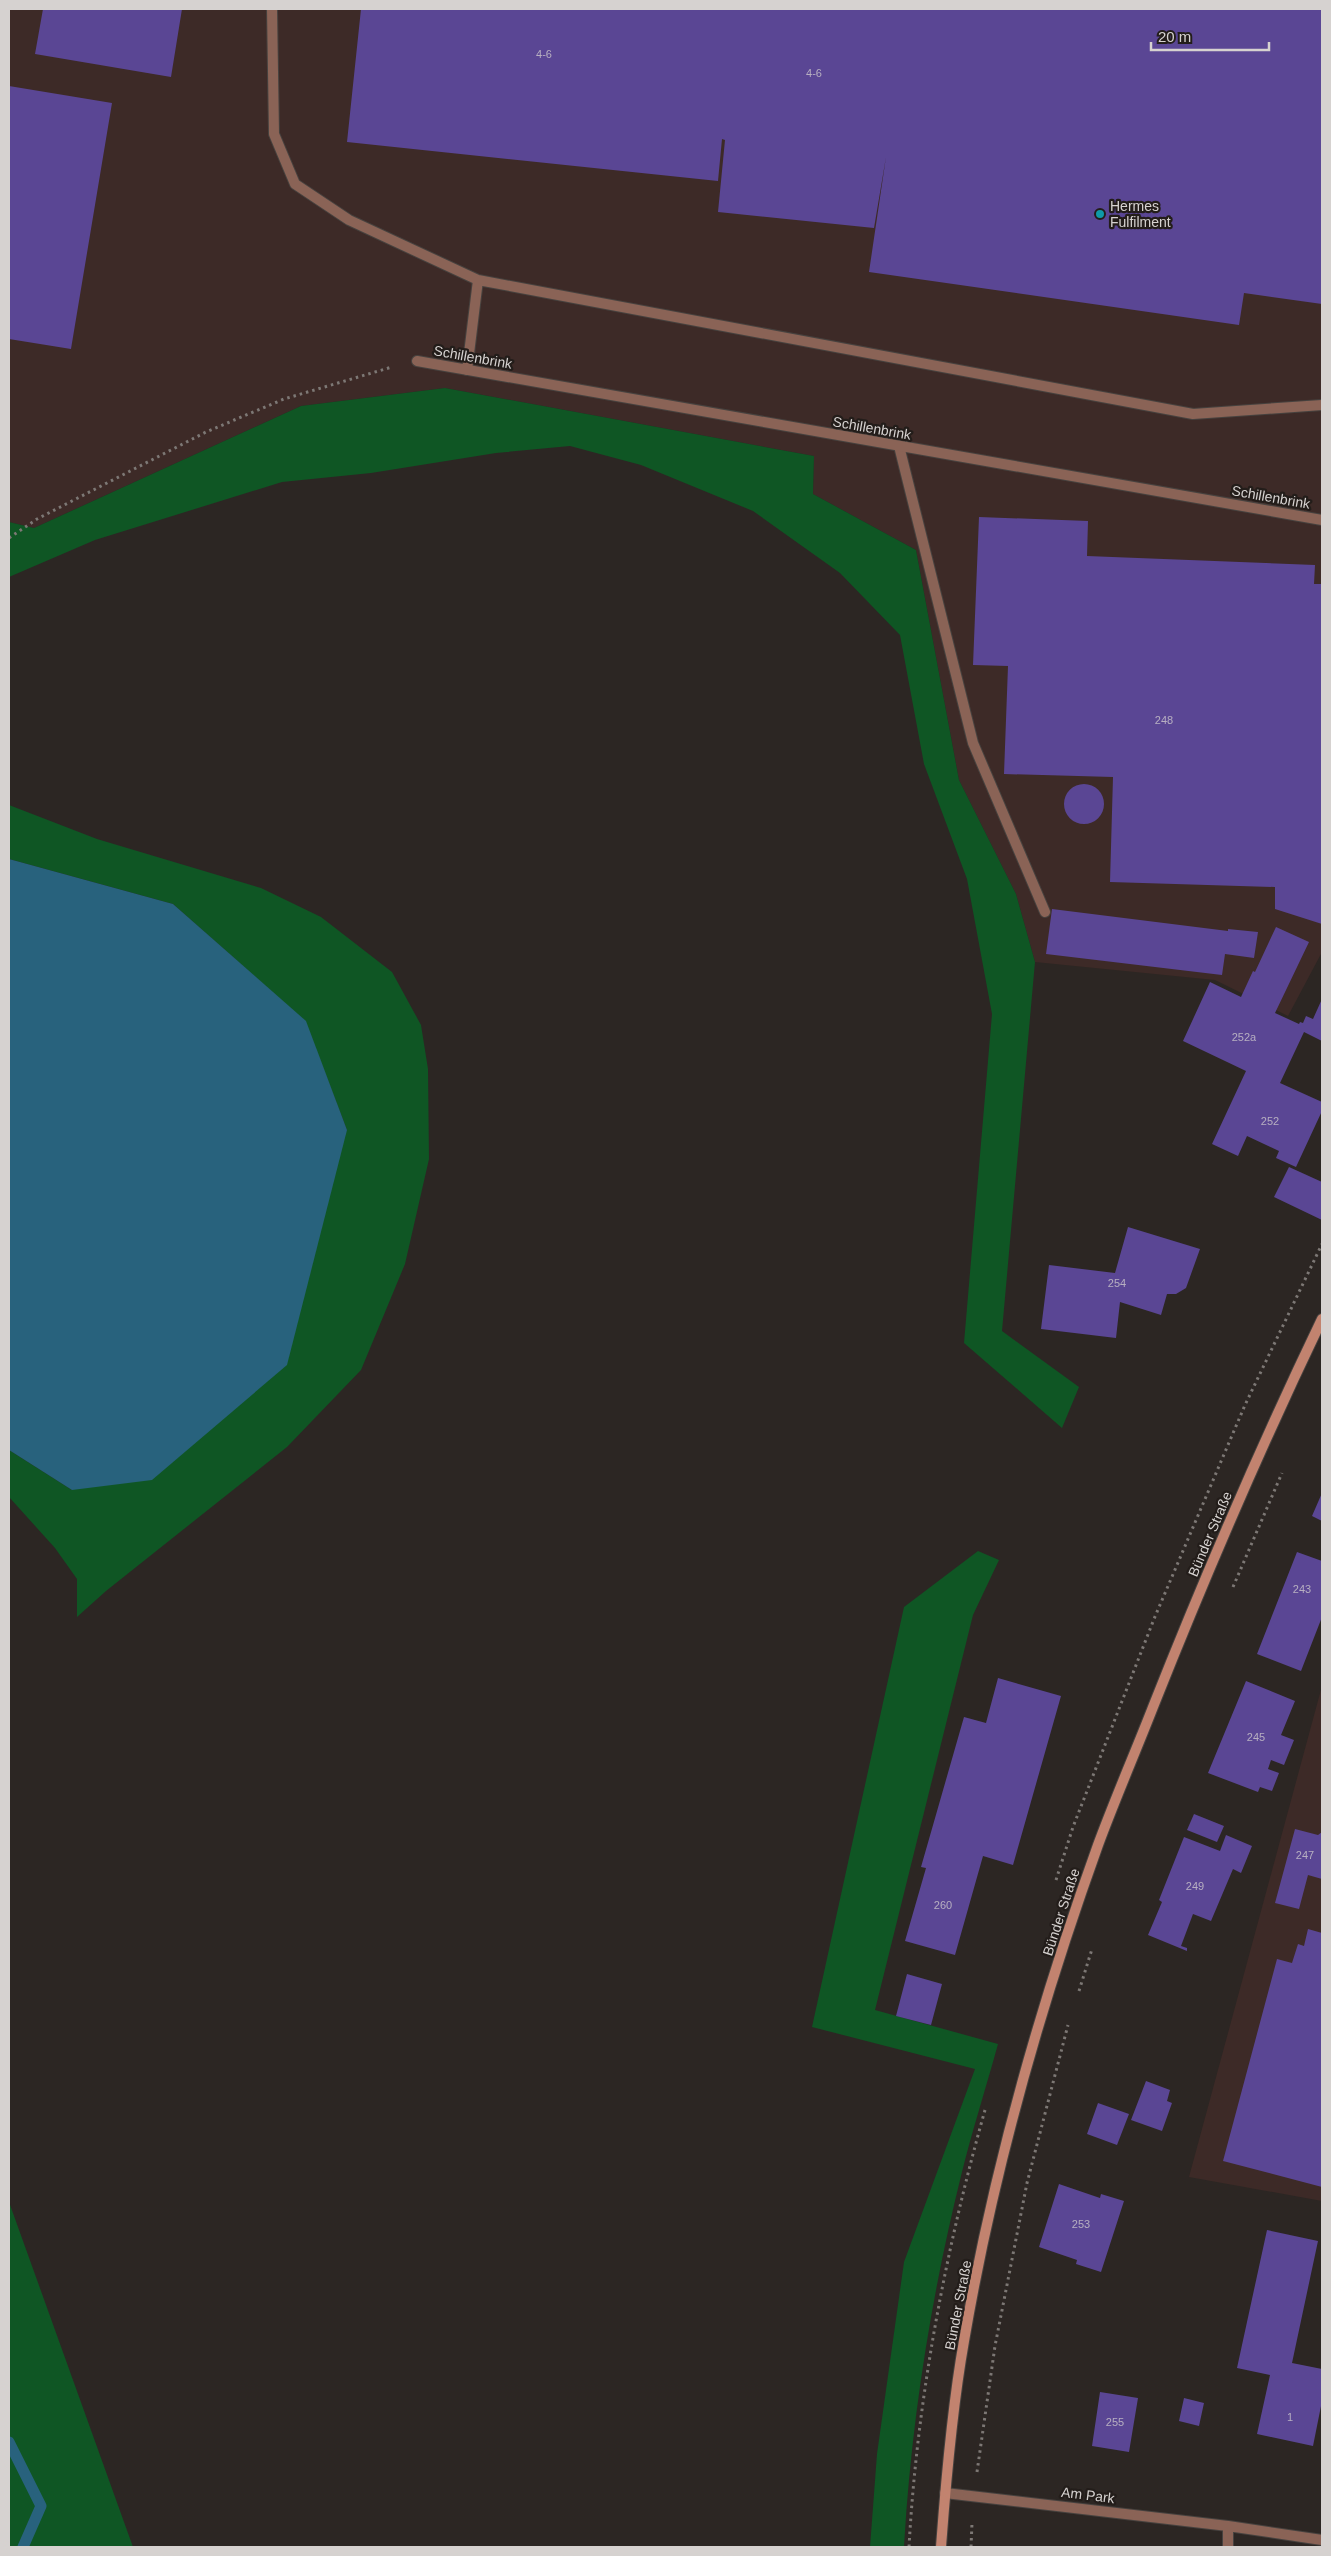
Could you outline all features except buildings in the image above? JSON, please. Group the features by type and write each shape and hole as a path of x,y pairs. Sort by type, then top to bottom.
{"main road":[{"name":"Bünder Straße","path":"941,2547 945,2492 963,2342 998,2178 1040,2017 1098,1844 1179,1641 1280,1406 1322,1320"}],"street":[{"path":"272,9 274,134 295,184 349,220 478,280 1193,414 1322,405"},
{"path":"467,370 478,280"},
{"name":"Schillenbrink","path":"417,361 1322,520"},
{"path":"899,446 974,743 1045,912"},
{"name":"Am Park","path":"945,2492 1228,2526 1322,2540"},
{"path":"1228,2526 1228,2547"}],"path":[{"path":"9,538 37,519 206,432 284,399 329,384 417,361"},
{"path":"1232,1590 1286,1464"},
{"path":"1076,2000 1094,1945"},
{"path":"971,2547 974,2496 995,2346 1027,2183 1070,2018"}],"shaded area":[{"path":"9,9 1322,9 1322,952 1288,1016 1215,980 1035,962 1016,894 959,780 916,550 813,494 814,456 445,388 301,406 34,528 9,522"},
{"path":"1322,1686 1322,2201 1189,2177"}],"green space":[{"path":"445,388 814,456 813,494 916,550 959,780 1016,894 1035,962 1002,1331 1079,1387 1062,1428 964,1343 992,1014 967,879 924,764 900,635 840,573 753,511 641,465 570,446 496,453 371,473 282,482 95,540 9,577 9,522 34,528 301,406"},
{"path":"9,805 97,839 261,888 321,917 392,972 421,1025 428,1069 429,1159 405,1264 361,1370 287,1447 106,1591 77,1617 77,1579 55,1548 9,1497 9,1450 72,1490 347,1130 305,1021 173,904 9,859"},
{"path":"978,1551 999,1560 973,1615 875,2010 998,2044 961,2176 940,2268 917,2407 904,2547 870,2547 877,2454 904,2262 975,2069 812,2027 904,1607"},
{"path":"9,2202 133,2547 9,2547"}],"water":[{"path":"9,859 173,904 306,1021 347,1130 287,1365 152,1480 72,1490 9,1450"}],"waterway":[{"path":"9,2442 41,2506 23,2547"}],"place":[{"name":"Hermes Fulfilment","path":"1100,214"}]}
